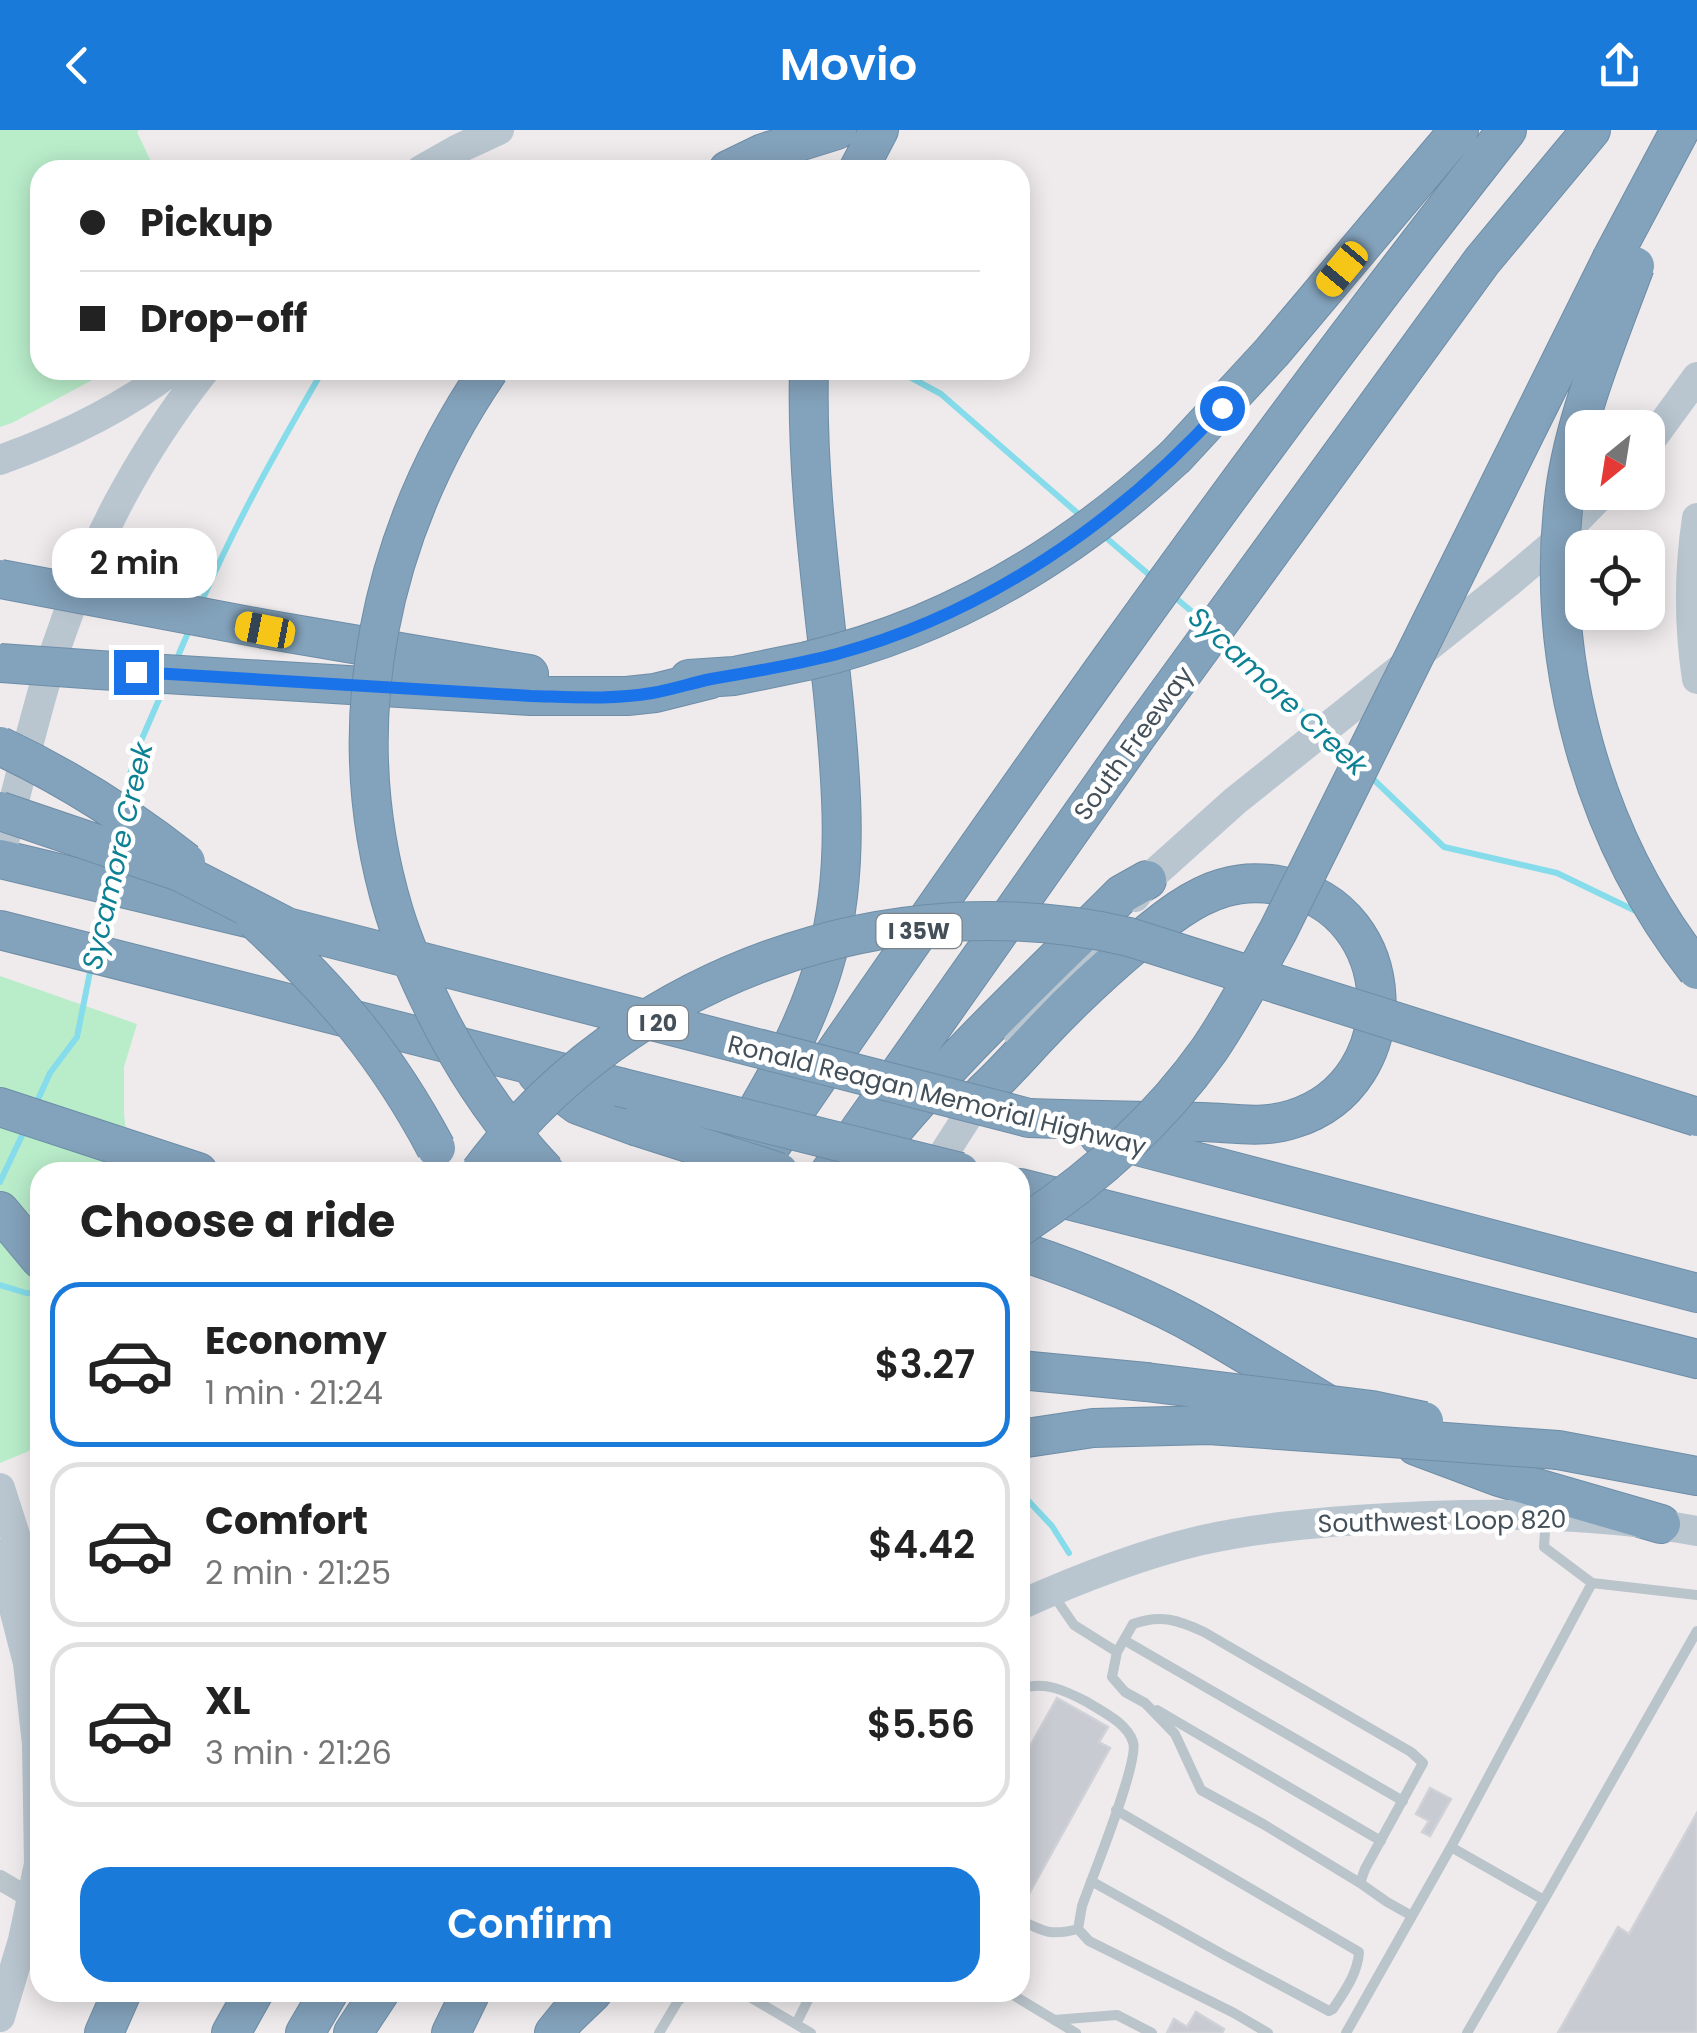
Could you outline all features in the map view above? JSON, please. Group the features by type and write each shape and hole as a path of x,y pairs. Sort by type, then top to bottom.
{"highway":[{"path":"749,160 837,130"},
{"path":"864,160 880,130"},
{"path":"0,663 531,696 627,696 783,667 890,636 976,599 1028,570 1124,503 1176,456 1272,352 1458,130"},
{"name":"I 35W","path":"760,1162 1087,692 1432,224 1507,130"},
{"name":"South Freeway","path":"837,1162 1139,733 1482,261 1591,130"},
{"path":"1030,1219 1075,1189 1132,1140 1187,1078 1230,1018 1666,184 1681,130"},
{"path":"1624,262 1566,490 1561,552 1568,669 1585,754 1612,829 1655,909 1697,970"},
{"path":"482,380 432,464 392,576 373,670 371,781 385,878 417,973 483,1096 537,1162"},
{"path":"726,1162 766,1096 800,1026 826,956 837,900 843,843 842,789 814,498 809,380"},
{"path":"0,579 524,674 595,679 711,679"},
{"path":"0,746 63,779 147,832 283,946 336,1000 386,1062 443,1162"},
{"path":"0,811 180,872 286,927"},
{"name":"Ronald Reagan Memorial Highway","path":"0,858 286,927 1697,1293"},
{"path":"866,1162 908,1110 964,1052 1122,894 1147,880"},
{"path":"983,1093 1117,960 1165,920 1208,893 1241,884 1292,888 1338,913 1360,940 1377,991 1372,1039 1356,1074 1312,1112 1254,1126 1029,1118"},
{"path":"488,1162 520,1123 578,1070 617,1039 686,996 763,962 844,936 957,922 1072,926 1143,941 1697,1117"},
{"path":"0,930 920,1162"},
{"path":"523,1063 578,1105 749,1162"},
{"path":"0,1106 168,1162"},
{"path":"1030,1191 1697,1359"},
{"path":"0,1211 30,1247"},
{"path":"1030,1254 1074,1268 1140,1297 1201,1328 1348,1416 1394,1438 1518,1482 1679,1528"},
{"path":"1030,1371 1372,1410 1697,1476"},
{"path":"1030,1437 1093,1428 1209,1425 1558,1450"},
{"path":"89,2033 99,2002"},
{"path":"104,2033 118,2002"},
{"path":"231,2033 248,2002"},
{"path":"306,2033 323,2002"},
{"path":"353,2033 373,2002"},
{"path":"451,2033 466,2002"},
{"path":"554,2033 583,2002"}],"main road":[{"path":"439,160 499,130"},
{"path":"1665,421 1697,377"},
{"path":"0,460 72,431 158,380"},
{"path":"0,858 43,690 85,574 115,509 155,440 198,380"},
{"path":"938,1162 1010,1046 1147,880 1235,801 1548,548 1586,510"},
{"path":"1697,518 1691,594 1697,679"},
{"path":"5,1502 30,1586"},
{"name":"Southwest Loop 820","path":"1030,1601 1094,1572 1200,1541 1301,1524 1408,1516 1546,1516 1679,1528"},
{"path":"0,1554 30,1681"},
{"path":"0,2017 30,1908"},
{"path":"573,2033 597,2002"}],"street":[{"path":"0,1880 30,1897"}],"lane":[{"path":"1546,1516 1544,1547 1592,1583 1697,1595"},
{"path":"1346,2033 1592,1583"},
{"path":"1051,1592 1074,1624 1117,1652"},
{"path":"1360,1883 1423,1763 1411,1752 1204,1632 1177,1620 1156,1617 1133,1624 1117,1652 1112,1677 1125,1692 1381,1841"},
{"path":"1467,2033 1697,1631"},
{"path":"1124,1640 1403,1801"},
{"path":"1030,1686 1058,1687 1127,1728 1134,1744 1135,1752 1078,1930 1089,1941 1234,2012 1268,2033"},
{"path":"1145,1703 1175,1734 1201,1790 1412,1916"},
{"path":"1091,1881 1329,2011 1356,1970 1358,1952 1116,1810"},
{"path":"1451,1847 1544,1900"},
{"path":"1030,1925 1047,1934 1078,1930"},
{"path":"659,2033 677,2002"},
{"path":"758,2002 811,2033"},
{"path":"796,2024 807,2002"},
{"path":"1024,2002 1076,2033"},
{"path":"1054,2020 1117,2015 1152,2033"}],"green space":[{"path":"0,130 139,130 150,160 30,160 30,380 92,380 0,427"},
{"path":"0,976 137,1024 124,1067 129,1162 30,1162 30,1449 0,1463"}],"building":[{"path":"1057,1698 1108,1727 1099,1742 1110,1748 1030,1892 1030,1746"},
{"path":"1430,1788 1451,1799 1430,1836 1422,1832 1429,1821 1416,1814"},
{"path":"1697,1813 1697,2033 1558,2033 1618,1927 1629,1934"},
{"path":"1196,2012 1224,2029 1222,2033 1167,2033 1174,2019 1187,2027"}],"waterway":[{"name":"Sycamore Creek","path":"201,603 243,514 317,380"},
{"name":"Sycamore Creek","path":"915,380 941,394 1082,517"},
{"name":"Sycamore Creek","path":"1103,535 1154,579"},
{"name":"Sycamore Creek","path":"1171,594 1203,621"},
{"name":"Sycamore Creek","path":"175,663 190,628"},
{"name":"Sycamore Creek","path":"1224,639 1318,726"},
{"name":"Sycamore Creek","path":"124,803 134,757 164,688"},
{"name":"Sycamore Creek","path":"1330,738 1350,757"},
{"name":"Sycamore Creek","path":"1370,776 1444,847 1557,873 1642,914"},
{"name":"Sycamore Creek","path":"97,941 105,899"},
{"name":"Sycamore Creek","path":"35,1106 50,1073 77,1037 91,967"},
{"name":"Sycamore Creek","path":"0,1182 26,1127"},
{"path":"0,1285 30,1293"},
{"path":"1030,1503 1052,1526 1069,1553"}],"route":[{"path":"136,672 596,698 655,693 837,654 950,611 1028,570 1124,503 1222,408"}]}
